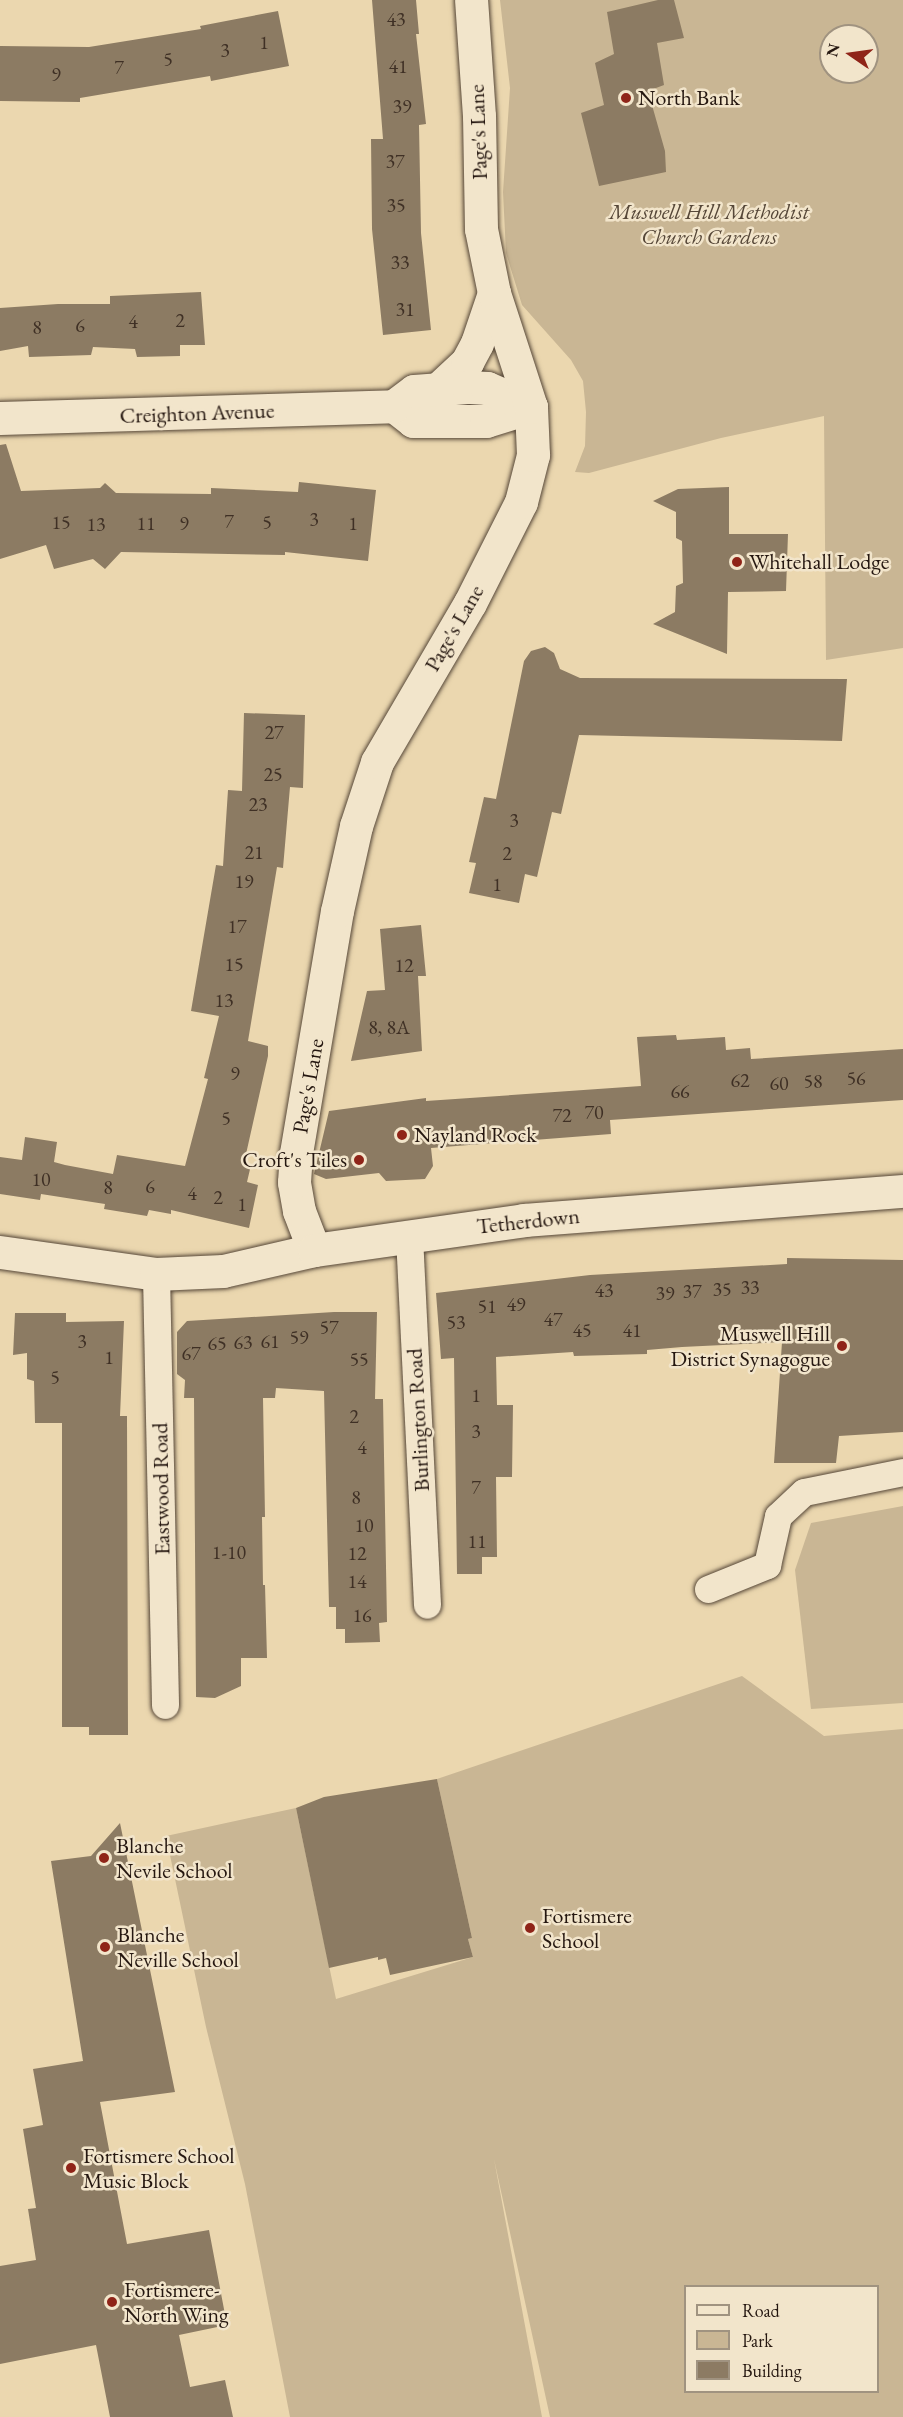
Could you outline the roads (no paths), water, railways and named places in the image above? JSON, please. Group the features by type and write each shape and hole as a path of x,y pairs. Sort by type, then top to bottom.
{"street":[{"name":"Page's Lane","path":"314,1250 297,1202 294,1182 296,1154 337,911 356,826 377,762 470,603 521,502 533,455 531,406 494,293 481,229 478,116 471,0"},
{"path":"438,389 467,362 477,343 494,293"},
{"name":"Creighton Avenue","path":"0,418 394,406 414,391 438,389 487,388 531,406"},
{"path":"394,406 413,421 486,421 531,406"},
{"name":"Tetherdown","path":"0,1252 156,1274 223,1270 314,1250 524,1220 903,1191"},
{"name":"Burlington Road","path":"409,1236 427,1605"},
{"name":"Eastwood Road","path":"156,1274 165,1705"},
{"path":"708,1589 767,1565 778,1515 804,1492 903,1472"}],"place":[{"name":"North Bank","path":"626,98"},
{"name":"Whitehall Lodge","path":"737,562"},
{"name":"Nayland Rock","path":"402,1135"},
{"name":"Croft's Tiles","path":"359,1160"},
{"name":"Muswell Hill District Synagogue","path":"842,1346"},
{"name":"Blanche Nevile School","path":"104,1858"},
{"name":"Fortismere School","path":"530,1928"},
{"name":"Blanche Neville School","path":"105,1947"},
{"name":"Fortismere School Music Block","path":"71,2168"},
{"name":"Fortismere- North Wing","path":"112,2302"}],"park label":[{"name":"Muswell Hill Methodist Church Gardens","path":"709,224"}]}
